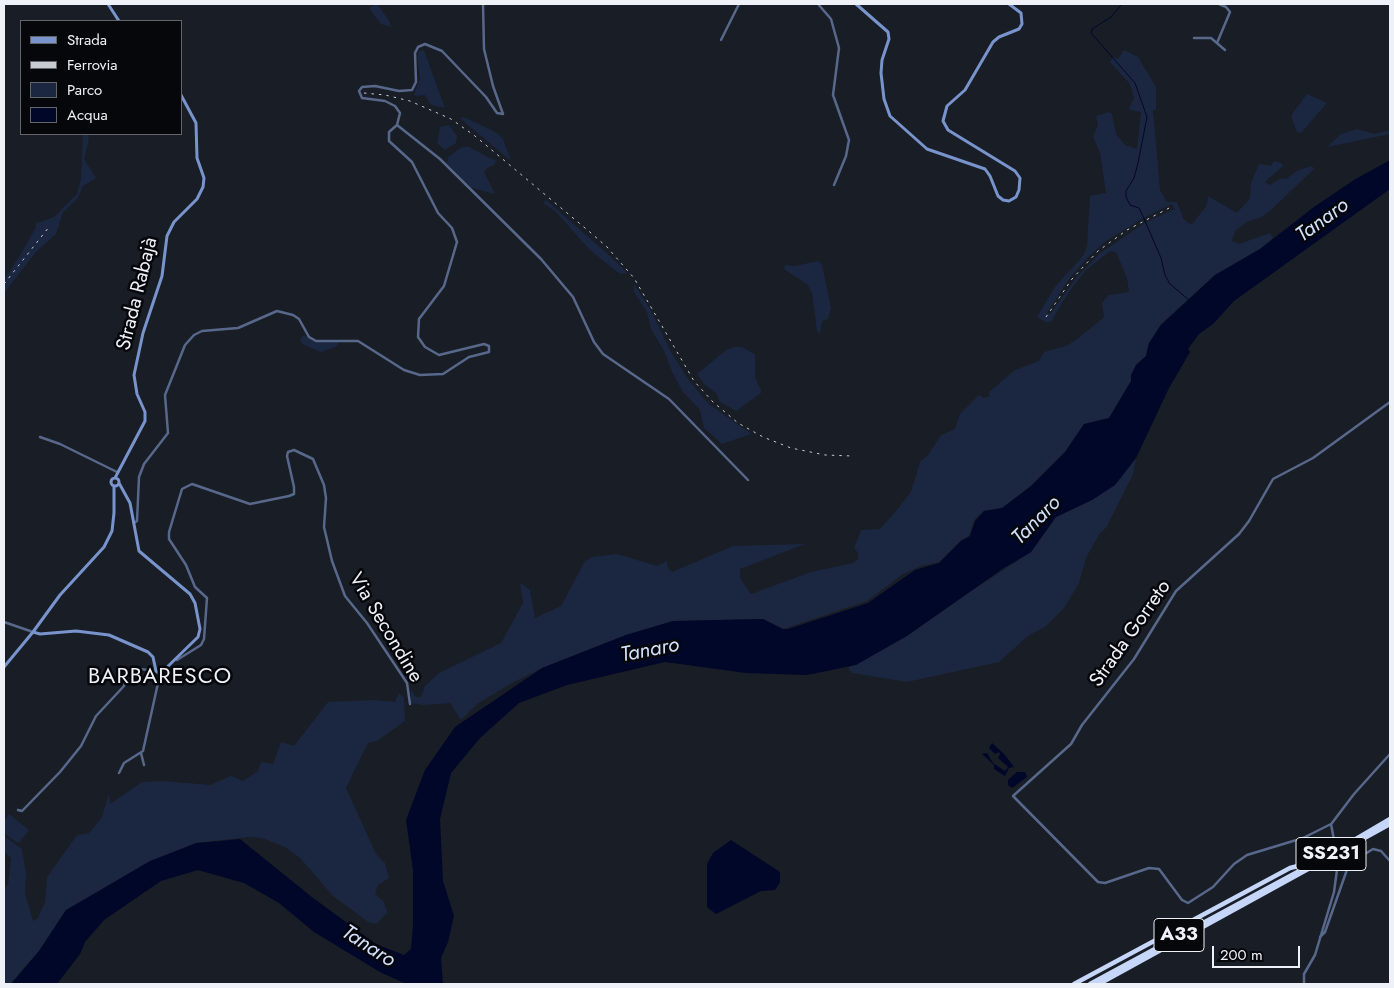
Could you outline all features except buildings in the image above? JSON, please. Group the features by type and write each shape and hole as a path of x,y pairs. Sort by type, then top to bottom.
{"highway":[{"name":"SS231","path":"1270,888 1390,819"},
{"name":"SS231","path":"1270,888 1390,824"},
{"path":"1074,984 1290,868 1327,856"},
{"name":"A33","path":"1090,984 1270,888"},
{"name":"A33","path":"1099,984 1270,888"}],"street":[{"path":"108,4 118,20"},
{"path":"133,524 136,521 139,477 144,464 168,433 165,395 185,345 194,335 202,331 238,328 277,311 293,315 299,319 309,337 316,341 358,341 404,370 420,375 443,374 469,358 489,352 489,346 484,344 439,355 425,347 418,337 419,318 444,286 457,242 452,228 438,213 412,162 389,141 389,132 397,125 400,113 395,106 385,100 362,98 359,91 362,87 375,86 399,91 412,90 416,82 415,53 418,47 425,44 442,51 486,97 497,113 503,114 493,86 484,49 483,4"},
{"path":"721,40 739,4"},
{"path":"818,4 830,19 839,48 832,95 849,140 846,156 834,184"},
{"path":"856,4 888,32 889,39 882,60 881,73 884,99 890,116 926,149 985,170 990,176 998,196 1003,200 1010,201 1016,198 1019,190 1020,178 1016,171 948,130 943,121 947,106 965,90 993,42 998,37 1019,29 1022,24 1021,13 1009,4"},
{"path":"1217,43 1230,12 1226,6 1219,4"},
{"path":"1194,38 1207,38 1225,50"},
{"name":"Strada Rabajà","path":"4,667 60,595 104,547 112,530 116,485 111,481 115,478 145,421 145,412 137,394 134,375 143,333 162,276 167,236 174,222 197,199 203,187 204,178 197,158 196,123 182,97"},
{"path":"397,125 440,159 541,259 573,297 594,342 603,354 669,399 748,480"},
{"name":"Strada Gorreto","path":"1331,824 1303,838 1247,855 1234,864 1213,887 1188,903 1182,900 1159,868 1149,868 1105,883 1098,882 1013,796 1071,744 1082,725 1134,659 1176,591 1239,534 1249,521 1265,489 1273,479 1313,458 1390,402"},
{"path":"40,437 60,444 118,472"},
{"name":"Via Secondine","path":"167,664 201,644 206,632 207,598 195,587 186,565 169,539 169,532 182,489 192,484 250,504 289,496 294,494 294,487 287,456 288,452 294,450 313,459 324,485 326,498 324,527 332,561 345,596 367,623 407,683 410,704"},
{"path":"115,478 116,485 122,489 130,503 139,551 190,594 195,603 200,629 194,643 167,664 160,674 149,729 141,753 144,765"},
{"path":"4,622 40,634 76,631 109,635 148,652 152,657 156,671"},
{"path":"18,810 22,811 60,772 81,746 96,716 124,686 128,670 132,668 156,671 160,674"},
{"path":"119,773 124,763 136,754 141,753"},
{"path":"1304,984 1304,974 1315,955 1334,892 1337,870 1331,824 1354,794 1390,754"},
{"path":"1320,937 1328,923 1348,864 1373,849 1381,851 1390,861"}],"green space":[{"path":"377,4 390,22 391,27 381,24 370,10 370,7"},
{"path":"424,50 445,108 431,105 425,95 415,96 414,94 420,79 417,56 419,51"},
{"path":"1124,50 1138,57 1156,87 1156,110 1153,110 1160,190 1167,202 1177,202 1183,218 1188,223 1192,224 1207,205 1208,196 1237,213 1250,198 1251,183 1259,164 1271,166 1274,161 1281,163 1283,166 1265,182 1270,185 1281,178 1286,179 1298,170 1312,166 1314,169 1271,210 1262,217 1246,222 1235,231 1232,241 1239,244 1270,233 1273,238 1260,249 1215,275 1161,324 1149,343 1146,356 1136,365 1131,381 1109,418 1084,424 1065,452 1031,486 1002,508 984,511 974,520 969,536 961,540 939,562 921,566 903,574 867,601 783,629 763,619 673,621 626,635 542,668 477,704 461,720 450,703 423,705 411,703 411,690 416,697 421,697 425,686 439,673 501,643 523,603 520,583 530,590 535,618 561,606 585,561 592,557 617,554 657,566 667,561 668,568 672,572 733,546 805,544 740,569 740,578 751,594 811,572 853,563 858,559 858,553 854,548 861,530 880,529 896,511 911,492 920,462 928,455 941,435 955,429 960,414 979,395 984,398 990,396 989,392 1015,370 1039,361 1044,352 1066,346 1076,340 1104,317 1102,303 1109,295 1129,292 1127,278 1116,252 1110,251 1085,271 1068,293 1051,322 1045,322 1037,317 1055,287 1083,256 1087,246 1090,196 1106,193 1100,153 1093,137 1098,125 1096,116 1109,112 1112,114 1116,134 1125,145 1137,149 1141,112 1129,108 1134,98 1130,84 1110,62 1113,57 1118,59","holes":["1172,204 1175,209 1146,222 1099,254 1076,278 1050,314 1047,313 1069,279 1089,256 1106,241 1147,216"]},
{"path":"1307,94 1327,103 1301,133 1297,132 1292,114"},
{"path":"463,117 494,131 503,139 511,161 460,118"},
{"path":"449,125 457,136 456,143 445,150 437,143 440,127"},
{"path":"1357,129 1374,134 1390,130 1390,134 1327,147 1341,134"},
{"path":"83,135 88,135 89,138 84,159 96,178 83,186 78,198 63,212 56,234 36,252 4,293 4,280 36,227 35,224 54,217 77,194 81,179"},
{"path":"462,147 469,147 496,161 494,165 487,168 484,172 495,194 472,188 447,164 448,157"},
{"path":"546,200 627,273 621,274 616,271 590,250 555,211 543,203"},
{"path":"818,261 822,265 831,308 828,319 822,321 820,334 817,331 812,293 808,285 784,269 785,265 795,266"},
{"path":"634,284 650,309 671,352 690,382 709,404 751,434 722,444 704,428 700,410 683,392 673,374 664,351 651,329 647,312 634,292"},
{"path":"304,335 315,342 339,342 337,346 321,352 302,344 300,339"},
{"path":"742,347 755,354 755,377 761,390 761,393 736,411 719,401 717,394 704,384 697,374 726,350"},
{"path":"1136,458 1133,474 1106,528 1100,533 1086,558 1079,583 1064,608 1045,627 1029,635 999,662 907,682 853,673 849,670 849,667 874,654 1031,552 1056,517 1092,500 1115,485"},
{"path":"399,693 404,698 405,721 377,741 368,743 346,788 376,854 385,863 389,878 378,885 375,894 384,902 387,912 377,924 368,922 333,896 300,858 285,847 262,838 249,837 196,843 66,910 39,951 10,984 4,984 4,889 8,885 11,858 4,851 4,836 22,849 26,873 25,893 33,921 38,918 45,902 47,877 77,835 89,833 102,817 109,793 110,804 142,782 164,781 210,785 231,776 243,781 258,771 261,762 273,764 281,742 294,746 328,702 374,700 395,702"},
{"path":"9,814 29,830 20,842 16,842 4,833 4,821"}],"water":[{"name":"Tanaro","path":"1390,160 1390,189 1234,301 1213,324 1199,334 1188,349 1190,352 1169,388 1136,458 1115,485 1092,500 1056,517 1031,552 1004,568 907,636 856,665 807,675 746,673 665,662 567,685 519,703 480,738 451,773 440,819 443,881 454,916 448,942 441,958 443,984 406,984 380,972 314,932 279,903 244,883 198,870 161,881 104,920 85,942 80,954 57,984 11,984 39,951 66,910 150,861 196,843 240,839 313,898 376,944 404,955 411,949 413,926 413,870 406,820 425,770 455,727 542,668 626,635 673,621 763,619 783,629 788,629 868,603 915,570 939,563 961,541 970,536 975,521 984,511 1002,508 1031,486 1065,452 1084,424 1109,418 1131,381 1131,375 1136,365 1146,356 1149,343 1161,325 1215,275 1260,249 1314,207 1354,180"},
{"path":"992,743 1014,767 1009,768 1005,776 994,769 994,765 982,754 987,753 993,763 1005,771 1008,767 998,758 999,752 995,754 989,748"},
{"path":"1017,772 1025,772 1027,777 1012,788 1008,785 1008,780"},
{"path":"731,840 780,872 780,882 775,890 761,891 716,914 707,907 707,864 713,853"}],"waterway":[{"path":"1122,4 1111,17 1092,29 1091,33 1135,83 1147,117 1138,163 1134,178 1126,191 1126,197 1130,205 1139,208 1170,284 1189,300"}],"railway":[{"path":"364,93 385,95 410,101 451,119 475,136 607,247 634,278 694,381 713,402 738,423 763,437 791,448 825,455 852,456"},
{"path":"1046,317 1072,279 1098,251 1127,230 1173,206"},
{"path":"4,284 49,227"}],"district":[{"name":"BARBARESCO","path":"160,678"}]}
